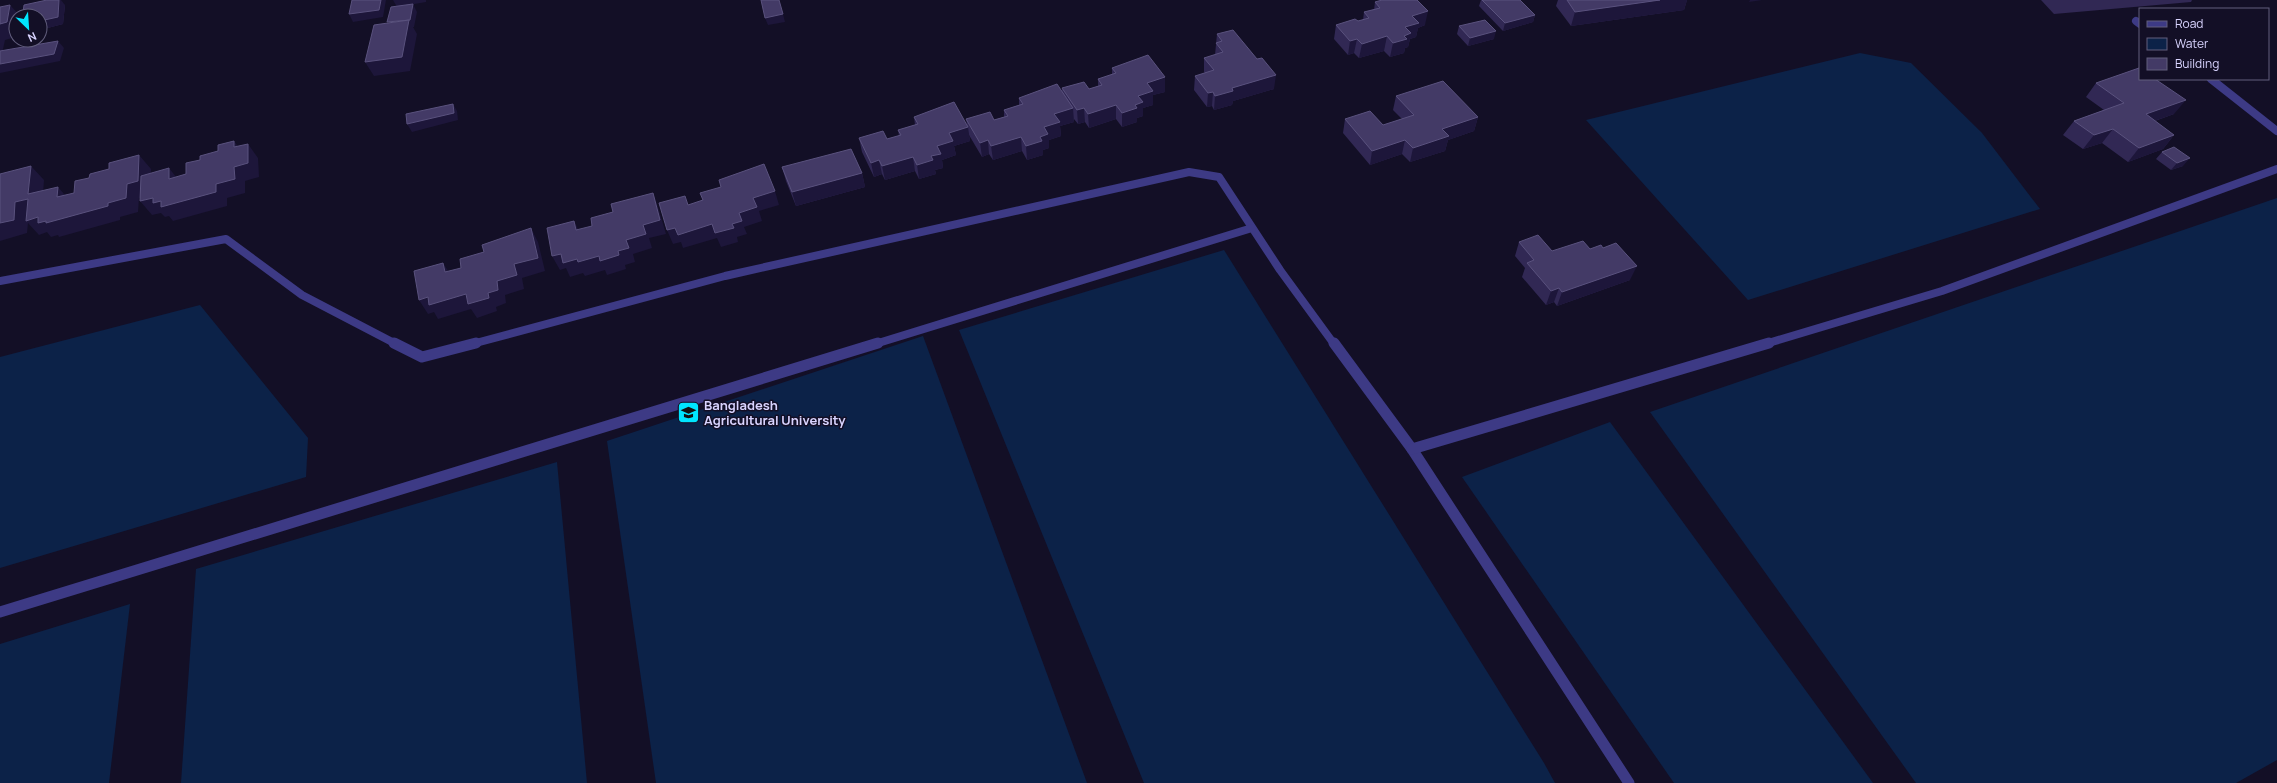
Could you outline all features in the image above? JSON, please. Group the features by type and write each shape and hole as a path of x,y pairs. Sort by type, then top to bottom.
{"street":[{"path":"2212,80 2277,131"},
{"path":"1412,449 1942,291 2277,169"},
{"path":"0,281 226,239 302,295 422,357 725,276 1189,172 1219,177 1280,270 1412,449 1629,783"},
{"path":"0,612 1252,228"}],"water":[{"path":"1860,53 1911,63 1982,133 2040,209 1748,300 1586,120"},
{"path":"2277,198 2277,760 2236,783 1916,783 1650,412"},
{"path":"1224,250 1544,763 1555,783 1144,783 959,330"},
{"path":"200,305 308,438 306,477 0,568 0,357"},
{"path":"923,336 1087,783 656,783 607,441"},
{"path":"1610,422 1873,783 1674,783 1462,477"},
{"path":"557,462 587,783 181,783 196,569"},
{"path":"130,604 109,783 0,783 0,644"}],"building":[{"path":"47,0 59,0 58,17 48,19 48,8 24,8 24,5"},
{"path":"352,0 381,0 379,10 349,14"},
{"path":"761,0 779,0 783,14 765,18"},
{"path":"1382,0 1417,0 1428,11 1412,16 1419,23 1405,27 1411,33 1404,36 1407,39 1393,43 1387,36 1362,44 1357,39 1350,41 1336,25 1355,19 1358,21 1369,18 1364,12 1380,8 1375,2"},
{"path":"1482,0 1520,0 1535,15 1505,23"},
{"path":"1567,0 1660,0 1575,12"},
{"path":"413,4 410,20 387,22 391,7"},
{"path":"10,5 9,8 8,8 7,22 0,24 0,7"},
{"path":"409,20 402,57 365,62 374,25"},
{"path":"1485,20 1496,31 1470,38 1459,26"},
{"path":"1233,30 1257,59 1262,58 1276,75 1232,88 1233,91 1215,96 1213,92 1208,93 1195,76 1214,70 1204,58 1223,52 1216,43 1222,41 1217,34"},
{"path":"58,41 54,54 0,64 0,51 17,48 48,48 48,43"},
{"path":"1148,55 1165,77 1147,83 1153,91 1138,96 1143,102 1135,105 1137,108 1122,113 1116,105 1088,114 1084,108 1077,110 1062,88 1084,82 1089,89 1102,85 1098,79 1116,73 1112,68"},
{"path":"2139,68 2139,80 2156,80 2186,100 2146,114 2174,135 2139,148 2113,129 2094,135 2074,121 2124,103 2096,83"},
{"path":"1443,81 1478,117 1442,129 1449,136 1413,148 1405,140 1372,151 1345,119 1370,111 1383,125 1414,115 1396,96"},
{"path":"1057,84 1073,108 1054,114 1060,122 1044,127 1048,134 1040,137 1042,141 1026,146 1021,137 991,146 988,140 980,143 966,119 990,112 994,120 1008,116 1004,110 1023,104 1019,98"},
{"path":"954,102 968,127 949,133 953,141 937,146 941,154 931,156 933,160 917,165 913,157 882,166 879,160 871,163 859,138 883,131 887,139 901,135 898,130 918,124 914,117"},
{"path":"453,104 454,113 407,124 406,114"},
{"path":"234,141 234,147 248,144 248,163 234,167 235,179 216,184 216,192 161,207 161,201 153,203 153,198 140,201 141,176 169,168 169,179 186,174 186,163 200,160 200,156 218,151 218,145"},
{"path":"2174,147 2190,158 2177,163 2162,152"},
{"path":"851,149 862,173 792,192 782,167"},
{"path":"139,155 138,181 127,184 126,198 108,203 108,206 46,223 46,221 38,223 38,217 26,221 28,199 15,202 14,220 0,223 0,174 31,166 28,194 58,187 57,197 74,193 75,181 89,178 90,174 109,169 109,163"},
{"path":"764,164 775,191 753,198 757,207 739,213 742,221 732,224 734,228 715,233 712,224 678,235 675,228 667,230 659,203 685,196 688,205 703,200 700,193 721,187 719,180"},
{"path":"653,193 660,220 643,225 646,234 626,240 629,248 618,251 619,255 600,261 599,256 578,262 577,259 563,263 561,254 552,256 547,228 574,221 576,230 592,226 591,218 613,212 611,204"},
{"path":"531,228 538,258 514,264 517,275 497,281 498,290 488,293 489,298 468,304 466,294 429,305 428,297 419,300 414,271 443,263 445,272 461,268 460,259 484,252 482,245"},
{"path":"1538,235 1552,251 1583,241 1590,249 1601,245 1603,248 1616,243 1637,266 1562,292 1559,288 1551,291 1527,263 1534,260 1519,242"}],"place":[{"name":"Bangladesh Agricultural University","path":"689,412"}]}
